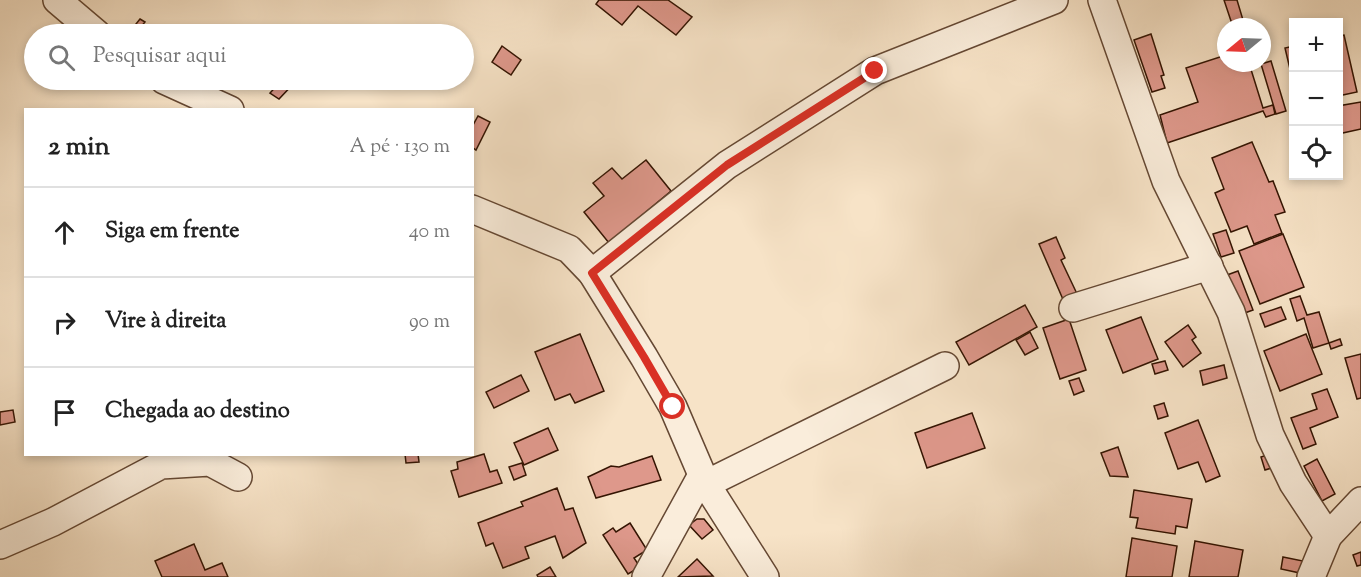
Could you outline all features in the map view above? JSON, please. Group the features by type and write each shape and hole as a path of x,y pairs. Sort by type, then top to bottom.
{"street":[{"path":"57,0 85,24"},
{"path":"592,273 727,165 875,71 1054,0"},
{"path":"1102,0 1166,181 1231,312 1270,435 1293,483 1328,536"},
{"path":"186,90 226,108"},
{"path":"474,210 569,249 592,273 673,407 704,480 765,577"},
{"path":"1073,308 1209,266"},
{"path":"646,577 704,480 945,366"},
{"path":"0,545 53,522 161,465 210,462 238,477"},
{"path":"1311,577 1328,536 1361,501"}],"building":[{"path":"599,0 668,0 692,17 676,35 638,6 622,25 596,4"},
{"path":"1224,0 1237,0 1242,18 1230,18"},
{"path":"140,19 145,22 143,24 136,24"},
{"path":"1151,34 1164,75 1161,76 1165,88 1152,92 1134,40"},
{"path":"1343,35 1357,92 1343,95 1343,72"},
{"path":"502,46 521,60 511,75 492,62"},
{"path":"1289,47 1289,65 1285,48"},
{"path":"1217,58 1217,72 1252,72 1263,108 1273,105 1275,114 1266,117 1263,111 1167,143 1160,115 1198,102 1186,68"},
{"path":"1271,61 1286,111 1276,114 1263,72 1271,72"},
{"path":"273,90 288,90 279,99 270,93"},
{"path":"1361,102 1361,129 1343,133 1343,105"},
{"path":"478,116 490,122 476,150 474,148 474,123"},
{"path":"1252,142 1269,182 1273,181 1285,212 1275,215 1282,233 1254,244 1247,226 1231,232 1215,193 1224,189 1212,158"},
{"path":"646,160 671,191 609,243 584,212 604,196 593,183 612,168 622,179"},
{"path":"1226,230 1234,253 1221,257 1213,234"},
{"path":"1283,234 1304,287 1260,304 1239,251"},
{"path":"1056,237 1065,258 1061,260 1079,298 1065,304 1039,244"},
{"path":"1238,271 1253,310 1242,314 1227,275"},
{"path":"1300,296 1307,315 1319,312 1329,343 1313,348 1304,318 1297,321 1290,299"},
{"path":"1025,305 1037,327 969,365 956,342"},
{"path":"1281,307 1286,319 1265,327 1260,314"},
{"path":"1141,317 1158,359 1123,373 1106,330"},
{"path":"1069,319 1086,370 1060,379 1043,328"},
{"path":"1188,325 1196,337 1192,340 1201,353 1183,367 1165,342"},
{"path":"1030,332 1038,348 1025,355 1016,340"},
{"path":"580,334 604,391 575,403 570,394 555,400 535,352"},
{"path":"1306,334 1322,374 1280,391 1264,351"},
{"path":"1340,339 1342,345 1331,349 1329,343"},
{"path":"1361,354 1361,398 1357,399 1345,358"},
{"path":"1165,361 1168,370 1155,374 1152,364"},
{"path":"1224,365 1227,378 1203,385 1200,371"},
{"path":"521,375 529,391 494,408 486,392"},
{"path":"1079,378 1084,391 1074,395 1069,381"},
{"path":"1327,389 1338,417 1310,428 1316,444 1303,449 1291,418 1317,409 1312,394"},
{"path":"1164,403 1168,416 1158,419 1154,406"},
{"path":"13,410 15,422 0,425 0,412"},
{"path":"972,413 985,448 927,468 915,433"},
{"path":"1198,420 1220,476 1206,482 1198,462 1178,469 1165,433"},
{"path":"548,428 558,450 524,465 514,443"},
{"path":"1118,447 1128,477 1110,476 1101,453"},
{"path":"1274,453 1278,466 1265,470 1261,457"},
{"path":"484,454 490,472 497,470 502,483 459,497 451,471 458,469 457,462"},
{"path":"405,456 418,456 419,462 406,463"},
{"path":"652,456 661,480 596,498 588,477 611,466 619,467"},
{"path":"1317,459 1335,494 1322,501 1304,466"},
{"path":"522,463 526,475 514,480 509,467"},
{"path":"557,488 565,510 573,508 586,543 563,558 555,536 525,547 529,558 503,568 493,543 486,546 478,523 523,506 521,502"},
{"path":"1134,490 1192,499 1187,528 1176,526 1175,534 1136,528 1138,518 1130,517"},
{"path":"697,519 704,519 713,530 702,539 689,525"},
{"path":"630,523 647,550 634,558 640,567 628,574 603,535 613,528 616,532"},
{"path":"1132,538 1177,546 1172,577 1126,577"},
{"path":"1195,541 1243,550 1238,577 1189,577"},
{"path":"194,544 205,570 222,563 228,577 162,577 155,561"},
{"path":"1361,552 1361,565 1357,566 1353,555"},
{"path":"1283,557 1303,561 1300,573 1281,569"},
{"path":"697,559 713,576 678,577"},
{"path":"550,567 556,577 538,577 537,575"}],"route":[{"path":"673,407 592,273 727,165 875,71"}]}
